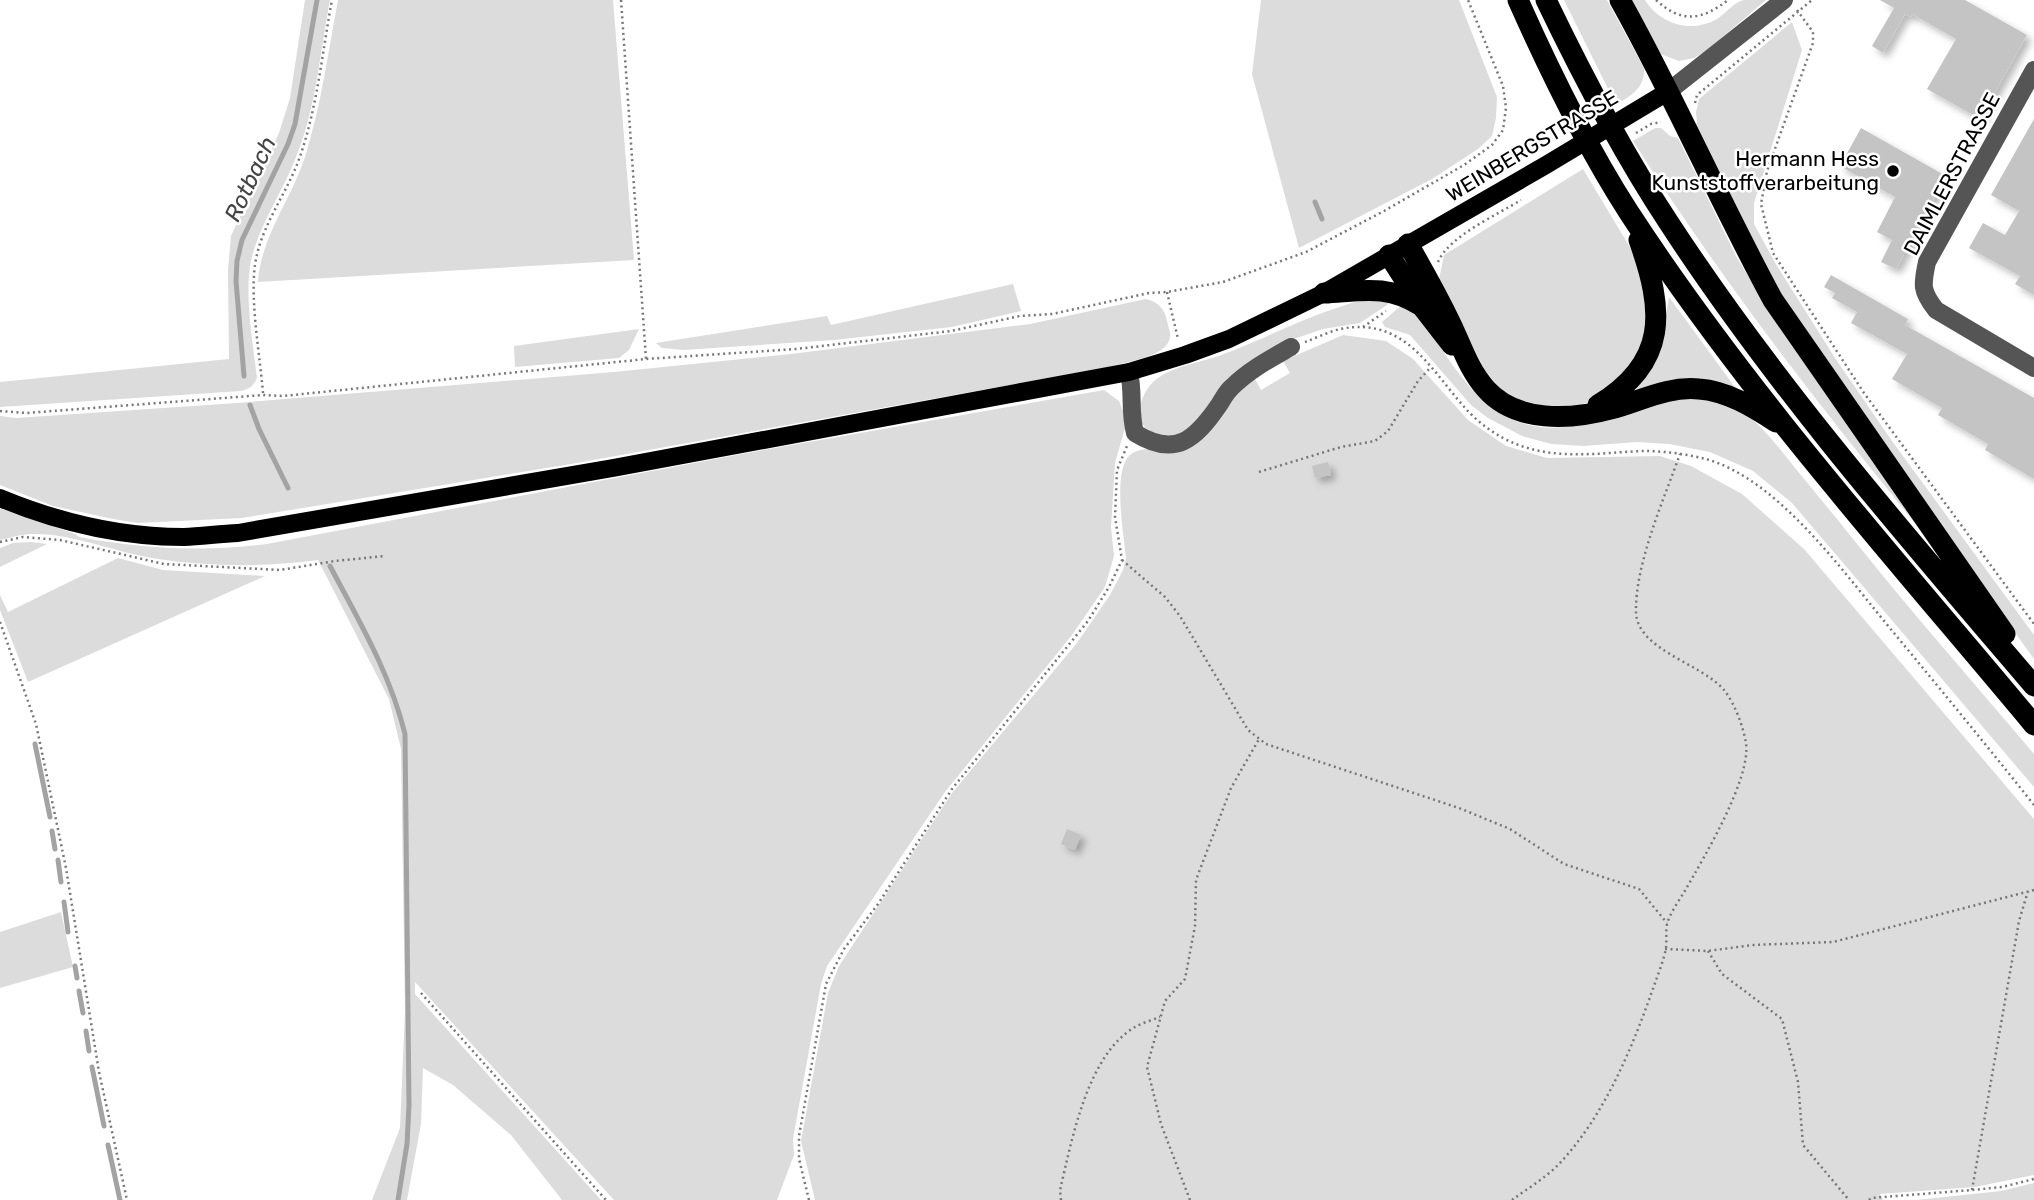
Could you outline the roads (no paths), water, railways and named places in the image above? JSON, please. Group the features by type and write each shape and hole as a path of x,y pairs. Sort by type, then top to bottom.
{"highway":[{"path":"1518,0 1562,92 1629,211 1705,320 1790,430 2034,725"},
{"path":"1546,0 1584,79 1637,173 1717,295 1781,381 2034,686"},
{"path":"1620,0 1669,91 1741,241 1773,300 2008,637 2034,686"},
{"path":"1584,414 1625,386 1637,373 1653,340 1657,303 1653,282 1629,211"},
{"path":"1408,244 1451,324 1466,359"},
{"path":"1390,255 1420,305 1441,333 1466,359 1487,390 1500,402 1534,415 1556,417 1611,409 1654,394 1679,389 1699,389 1739,400 1790,430"},
{"path":"1324,293 1383,290 1397,292 1420,305"}],"main road":[{"name":"WEINBERGSTRASSE","path":"0,498 34,512 74,523 128,533 183,537 238,533 613,468 1129,372 1229,339 1324,293 1669,91"}],"street":[{"name":"WEINBERGSTRASSE","path":"1669,91 1788,3"},
{"name":"DAIMLERSTRASSE","path":"2034,71 1927,262 1923,280 1926,297 1936,310 2034,368"},
{"path":"1129,372 1133,390 1129,412 1135,433 1151,443 1163,446 1183,442 1203,428 1228,390 1242,377 1291,347"}],"waterway":[{"name":"Rotbach","path":"244,376 236,281 237,261 242,240 295,124 317,0"},
{"path":"1315,202 1322,219"},
{"path":"250,405 288,488"},
{"path":"330,566 382,669 405,734 409,1105 407,1144 398,1200"},
{"path":"35,744 50,817"},
{"path":"52,831 55,849"},
{"path":"58,860 61,882"},
{"path":"64,902 68,932"},
{"path":"75,966 77,978"},
{"path":"79,991 83,1013"},
{"path":"86,1031 89,1051"},
{"path":"92,1067 104,1126"},
{"path":"108,1145 120,1200"}],"place":[{"name":"Hermann Hess Kunststoffverarbeitung","path":"1893,171"}]}
